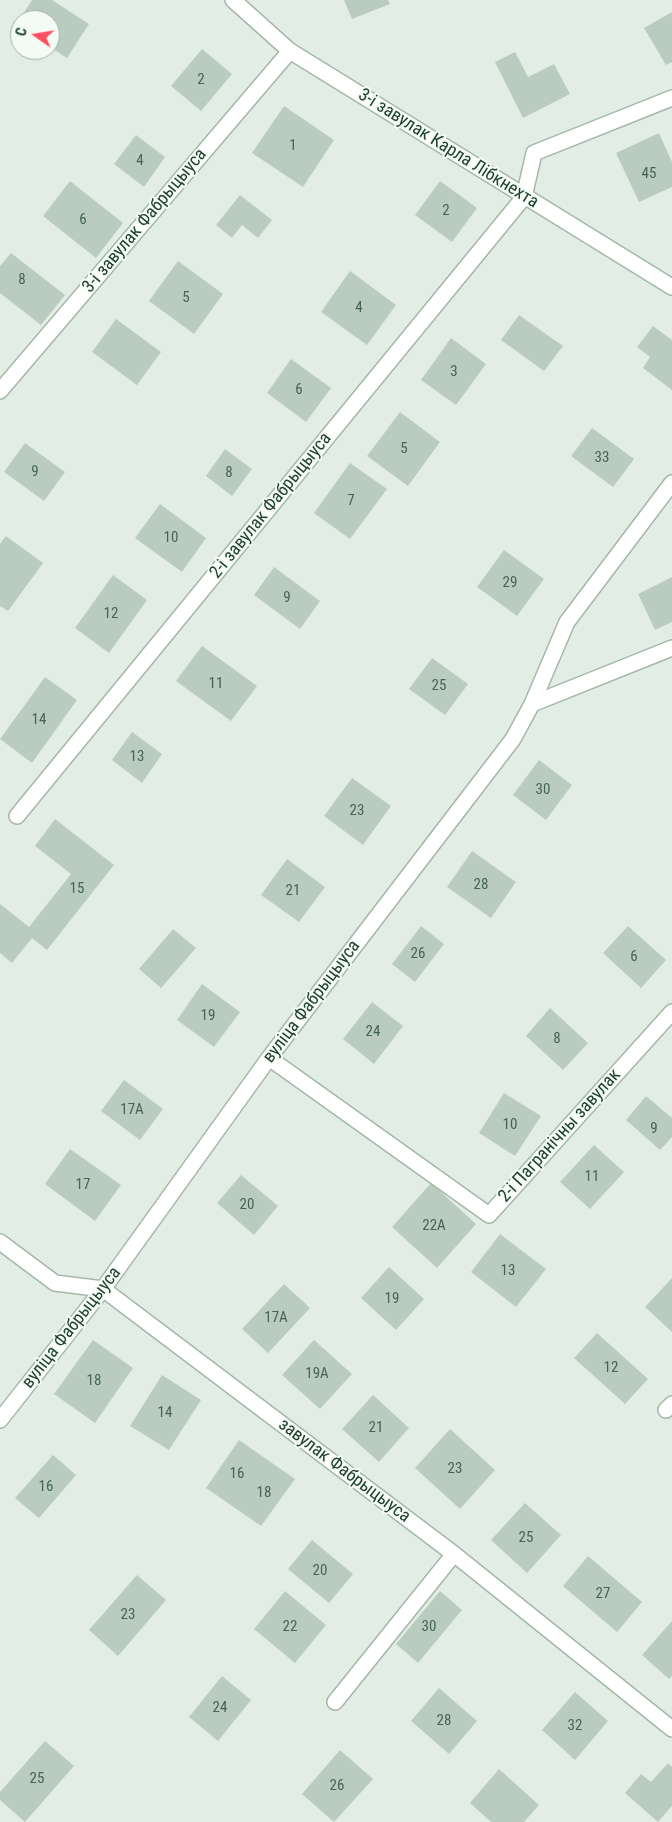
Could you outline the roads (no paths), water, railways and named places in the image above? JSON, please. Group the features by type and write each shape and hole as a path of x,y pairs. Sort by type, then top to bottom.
{"street":[{"name":"3-і завулак Карла Лібкнехта","path":"233,0 290,51 672,287"},
{"name":"3-і завулак Фабрыцыуса","path":"0,391 290,51"},
{"path":"524,197 534,153 672,98"},
{"name":"2-і завулак Фабрыцыуса","path":"17,816 524,197"},
{"name":"вуліца Фабрыцыуса","path":"0,1420 103,1289 269,1058 513,739 532,704 566,622 672,483"},
{"path":"532,704 672,648"},
{"name":"2-і Пагранічны завулак","path":"269,1058 489,1215 672,1012"},
{"name":"завулак Фабрыцыуса","path":"0,1242 55,1283 103,1289 454,1554 672,1729"},
{"path":"335,1702 454,1554"}]}
